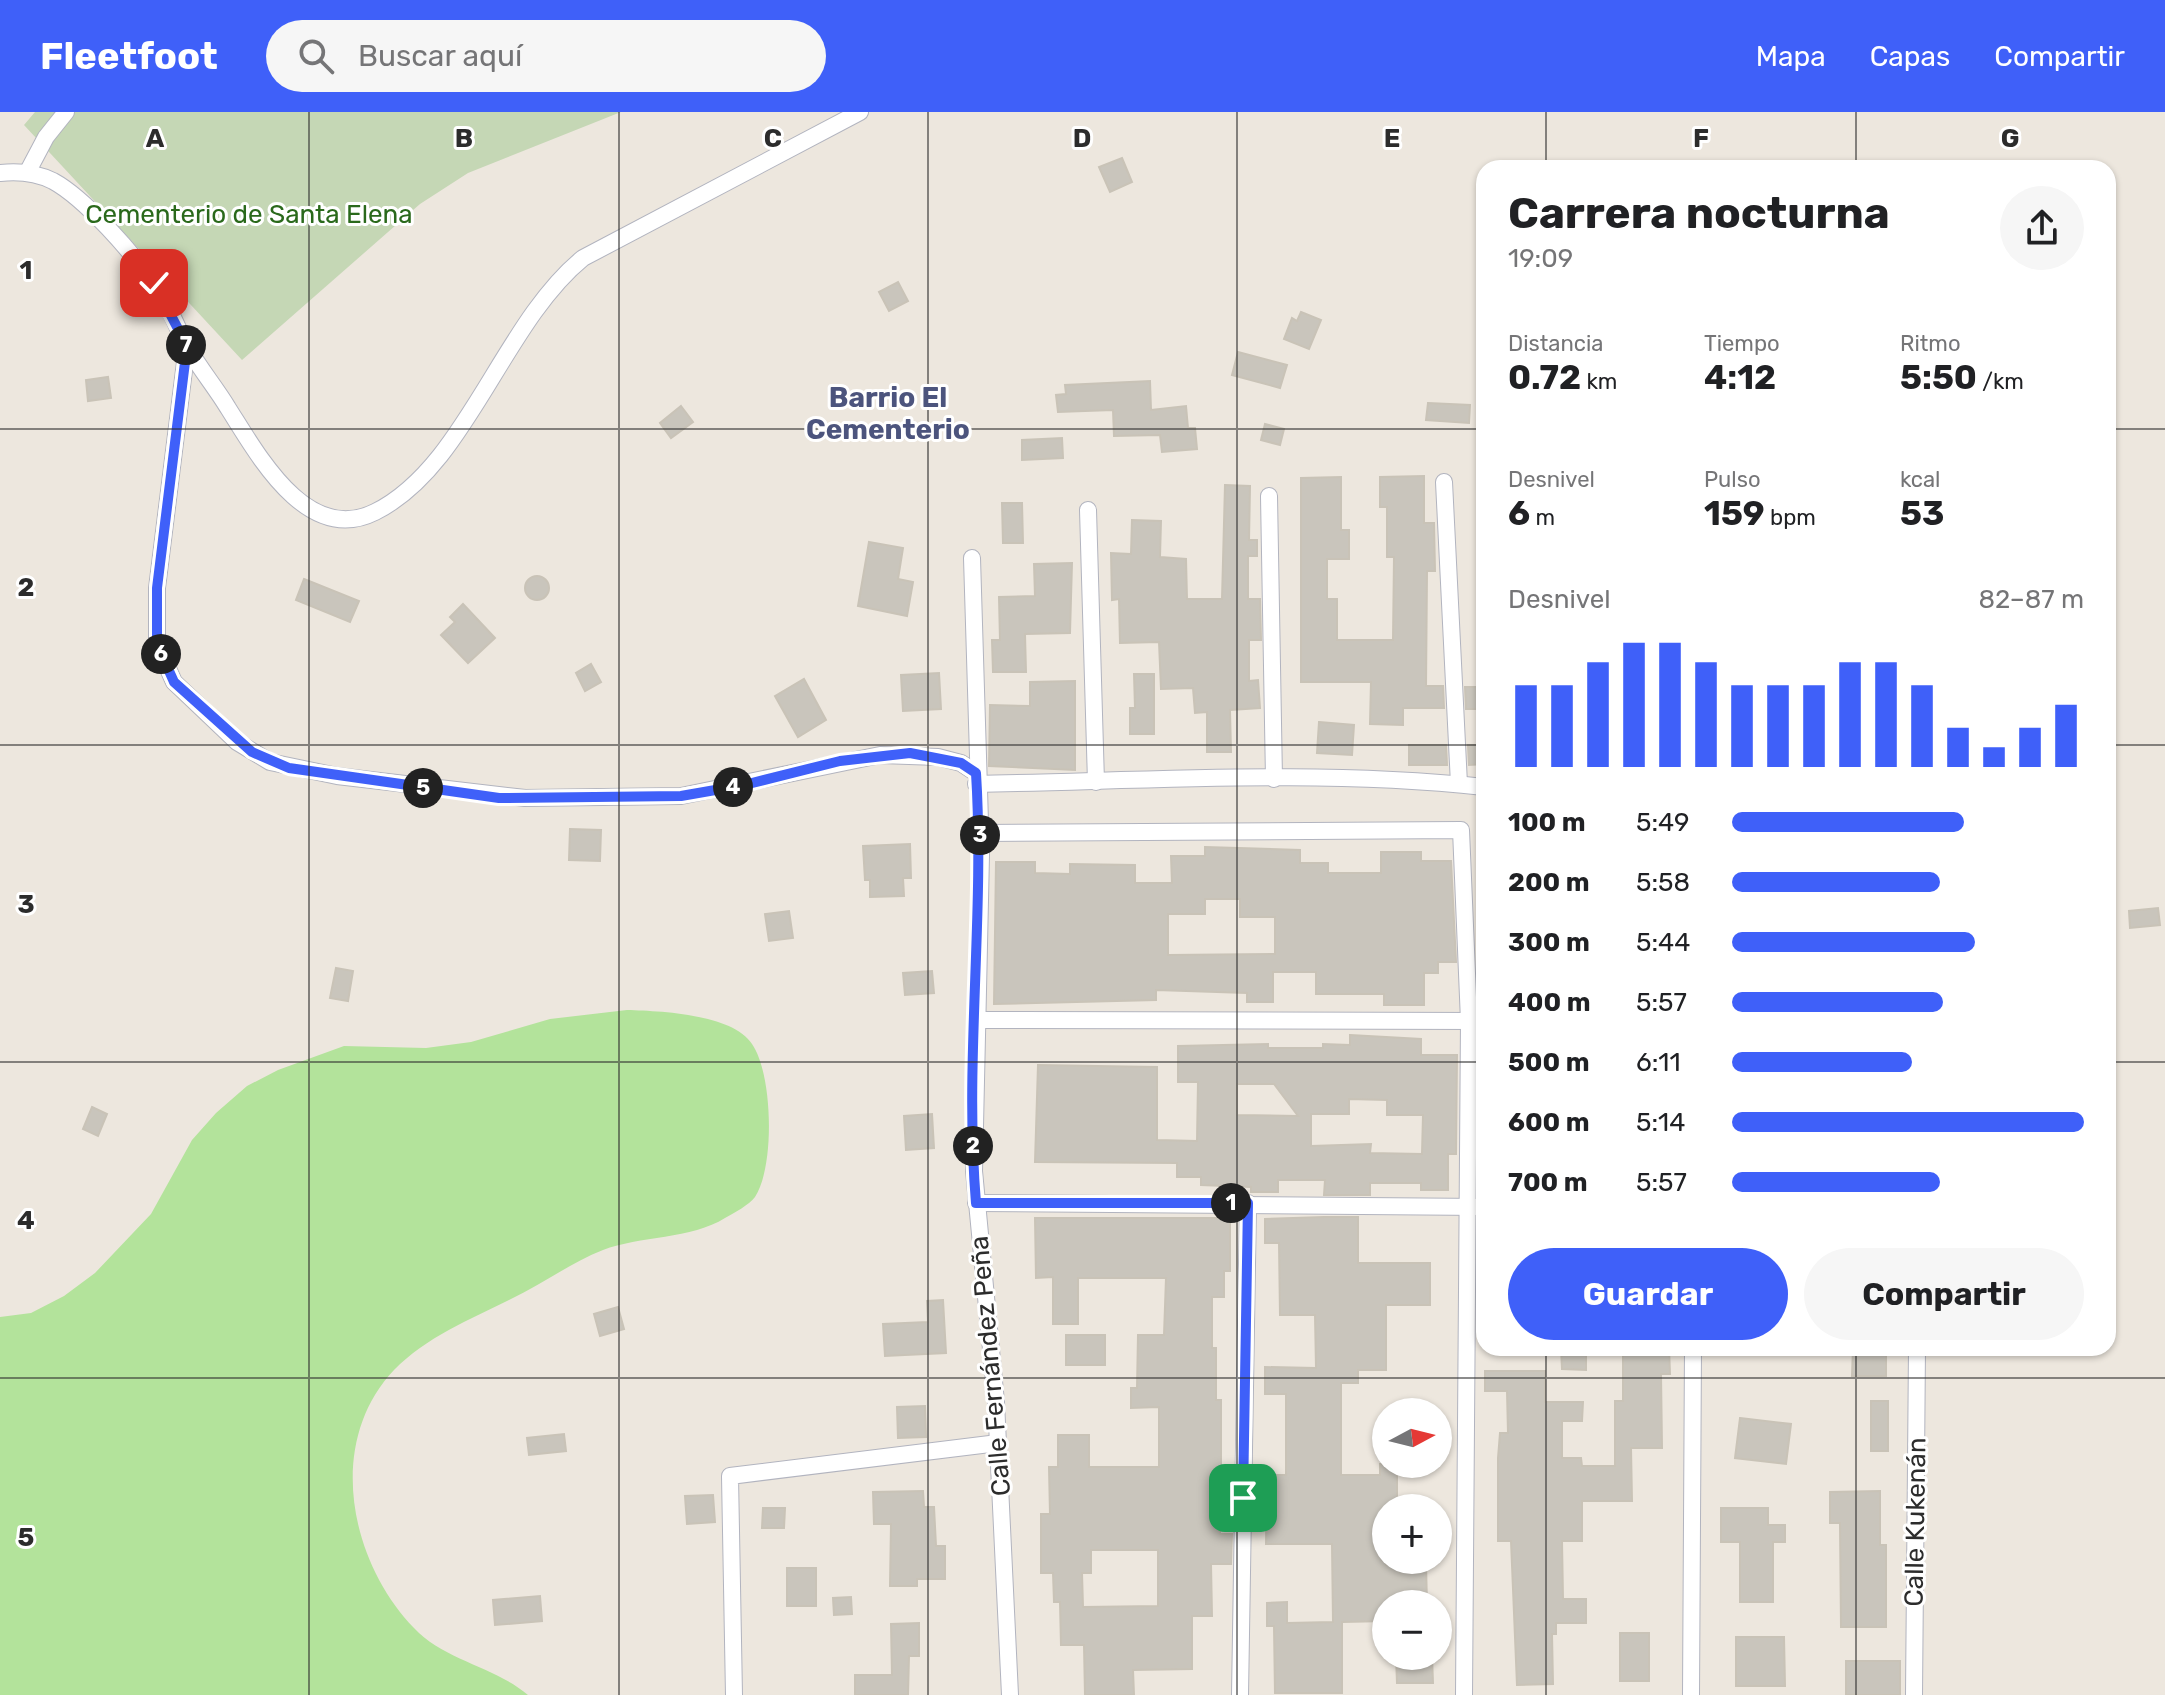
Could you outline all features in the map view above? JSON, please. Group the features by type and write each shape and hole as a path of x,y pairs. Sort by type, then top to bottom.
{"street":[{"path":"27,173 46,137 66,112"},
{"path":"0,173 27,173 54,182 115,239 154,283 187,346 251,446 293,495 332,520 367,516 387,506 425,472 456,431 537,305 559,277 583,258 860,112"},
{"path":"187,346 157,588 157,644 174,682 237,742 270,762 352,778 525,798 681,796 880,755 938,757 961,763 976,778 1096,782 1421,780 1476,786"},
{"path":"1444,482 1459,784"},
{"path":"1269,496 1274,779"},
{"path":"1088,510 1096,782"},
{"name":"Calle Fernández Peña","path":"972,558 980,833 972,1116 976,1203 998,1443 1010,1695"},
{"path":"980,833 1461,830 1476,1009"},
{"path":"976,1020 1476,1021"},
{"path":"976,1203 1476,1207 1464,1695"},
{"path":"1240,1695 1248,1203"},
{"path":"1691,1695 1693,1356"},
{"name":"Calle Kukenán","path":"1914,1695 1917,1356"},
{"path":"734,1695 730,1476 998,1443"}],"green space":[{"name":"Cementerio de Santa Elena","path":"35,112 621,112 468,173 420,204 242,360 24,125"},
{"path":"627,1010 676,1013 713,1020 743,1034 752,1044 764,1076 769,1120 766,1165 755,1197 741,1209 712,1225 681,1234 617,1245 595,1254 427,1343 394,1370 372,1399 359,1432 353,1466 354,1502 361,1537 374,1570 392,1601 426,1639 515,1685 528,1695 0,1695 0,1317 31,1313 64,1296 95,1273 151,1214 192,1140 216,1113 247,1086 278,1070 344,1046 426,1048 471,1042 550,1019"}],"building":[{"path":"1122,158 1132,182 1110,192 1099,167"},
{"path":"898,282 908,301 889,311 879,292"},
{"path":"1301,312 1321,320 1309,349 1284,339 1292,318 1297,321"},
{"path":"1238,352 1287,365 1280,388 1232,375"},
{"path":"108,377 111,398 88,401 86,380"},
{"path":"1150,381 1151,410 1186,406 1188,428 1195,428 1197,449 1162,452 1160,435 1114,436 1113,410 1058,412 1056,395 1066,394 1065,385"},
{"path":"1428,403 1470,405 1469,423 1426,420"},
{"path":"681,406 693,422 671,438 660,423"},
{"path":"1265,424 1284,429 1280,445 1261,440"},
{"path":"1062,438 1063,458 1022,460 1022,440"},
{"path":"1424,476 1424,523 1434,523 1435,571 1427,571 1426,686 1443,686 1444,708 1403,708 1403,725 1370,724 1371,682 1301,682 1301,478 1341,477 1341,530 1349,530 1349,559 1327,559 1327,599 1337,599 1337,640 1393,640 1394,557 1387,557 1387,507 1380,507 1380,477"},
{"path":"1225,485 1250,486 1249,540 1257,540 1257,556 1248,556 1248,599 1260,599 1261,640 1249,640 1249,681 1258,680 1260,708 1230,710 1231,752 1207,752 1207,712 1195,713 1193,688 1161,689 1159,642 1120,643 1119,599 1112,600 1111,553 1131,554 1132,520 1161,521 1160,557 1186,559 1187,599 1222,599"},
{"path":"1002,503 1022,503 1023,543 1003,543"},
{"path":"869,542 903,548 898,579 913,582 907,616 858,606"},
{"path":"1072,563 1070,633 1025,634 1026,672 993,672 992,640 1000,640 999,597 1035,596 1034,564"},
{"path":"532,576 542,576 549,583 549,593 542,600 532,600 525,593 525,583"},
{"path":"304,579 359,601 350,622 296,600"},
{"path":"463,604 495,638 468,663 441,635 455,622 450,617"},
{"path":"591,664 601,682 585,691 576,673"},
{"path":"939,673 941,709 903,711 901,675"},
{"path":"1134,674 1154,674 1154,734 1130,734 1130,708 1135,708"},
{"path":"804,679 826,720 798,737 775,696"},
{"path":"1075,681 1075,770 989,766 990,705 1030,706 1030,682"},
{"path":"1465,687 1476,687 1476,709 1466,709"},
{"path":"1319,722 1354,725 1352,755 1317,753"},
{"path":"1409,745 1446,745 1447,765 1409,765"},
{"path":"1468,745 1476,745 1476,765 1469,765"},
{"path":"570,829 601,830 600,861 569,860"},
{"path":"910,844 911,878 903,878 904,896 870,897 870,880 865,880 863,846"},
{"path":"1205,847 1300,850 1300,863 1328,863 1328,873 1381,873 1381,852 1421,852 1421,861 1451,861 1456,962 1438,962 1438,973 1424,973 1424,1005 1384,1005 1384,994 1316,994 1316,972 1273,972 1273,1002 1247,1002 1247,993 1156,990 1156,1000 994,1004 996,862 1035,862 1035,873 1070,874 1070,864 1135,865 1135,883 1172,883 1171,856 1205,856","holes":["1205,899 1240,899 1240,917 1275,917 1275,954 1168,955 1168,914 1205,914"]},
{"path":"2158,908 2160,925 2130,928 2129,911"},
{"path":"789,911 793,938 769,941 765,914"},
{"path":"336,968 353,971 348,1001 330,998"},
{"path":"932,971 934,993 905,995 903,973"},
{"path":"1350,1035 1421,1039 1421,1055 1457,1055 1456,1154 1448,1154 1448,1190 1421,1190 1421,1183 1370,1183 1370,1195 1324,1195 1325,1180 1278,1180 1278,1192 1251,1192 1251,1187 1201,1185 1201,1177 1177,1177 1177,1163 1035,1162 1038,1065 1157,1067 1157,1140 1197,1141 1198,1082 1178,1082 1178,1046 1268,1044 1268,1048 1323,1048 1323,1044 1350,1045","holes":["1237,1084 1274,1084 1298,1116 1237,1115","1349,1099 1387,1100 1387,1115 1423,1115 1422,1154 1370,1153 1371,1144 1311,1146 1311,1114 1349,1114"]},
{"path":"92,1107 107,1114 98,1136 83,1129"},
{"path":"932,1114 934,1148 906,1150 904,1116"},
{"path":"1358,1217 1358,1263 1430,1263 1430,1305 1386,1305 1386,1370 1358,1370 1358,1383 1341,1383 1341,1475 1397,1478 1397,1494 1372,1494 1372,1574 1426,1574 1427,1590 1372,1590 1372,1621 1342,1622 1342,1693 1275,1693 1274,1626 1267,1626 1267,1603 1287,1602 1287,1623 1333,1622 1332,1544 1266,1544 1267,1475 1286,1475 1286,1394 1265,1394 1265,1367 1316,1368 1315,1315 1280,1315 1279,1243 1265,1243 1265,1219"},
{"path":"1035,1218 1230,1218 1230,1271 1224,1271 1224,1297 1212,1297 1212,1348 1216,1348 1216,1400 1221,1400 1221,1470 1233,1470 1232,1494 1220,1494 1220,1534 1232,1534 1231,1564 1211,1564 1212,1616 1192,1616 1192,1669 1133,1670 1134,1695 1085,1695 1084,1645 1061,1645 1060,1602 1054,1602 1053,1573 1041,1573 1041,1514 1050,1514 1049,1467 1058,1467 1058,1435 1089,1435 1089,1467 1159,1467 1159,1407 1131,1408 1131,1388 1137,1388 1138,1335 1164,1335 1166,1278 1078,1278 1078,1324 1053,1324 1053,1277 1036,1278","holes":["1091,1550 1158,1550 1158,1606 1083,1607 1082,1573 1091,1573"]},
{"path":"943,1300 946,1353 885,1356 883,1324 928,1322 927,1301"},
{"path":"618,1307 624,1329 600,1336 594,1314"},
{"path":"1066,1335 1105,1335 1105,1365 1066,1365"},
{"path":"1561,1356 1586,1356 1586,1370 1562,1369"},
{"path":"1623,1356 1669,1356 1670,1374 1661,1374 1662,1448 1631,1448 1632,1501 1582,1501 1582,1541 1562,1541 1563,1599 1586,1599 1586,1623 1556,1623 1556,1634 1552,1634 1553,1684 1517,1685 1511,1541 1498,1541 1498,1458 1500,1433 1508,1433 1507,1391 1485,1391 1485,1371 1545,1371 1545,1402 1583,1402 1582,1421 1562,1421 1562,1458 1581,1458 1582,1466 1615,1466 1615,1401 1623,1401"},
{"path":"1853,1356 1886,1356 1886,1376 1852,1376"},
{"path":"1871,1401 1888,1401 1888,1451 1871,1451"},
{"path":"925,1406 926,1437 898,1438 897,1407"},
{"path":"1740,1418 1791,1424 1786,1464 1735,1458"},
{"path":"564,1434 566,1451 529,1455 527,1438"},
{"path":"923,1491 924,1507 934,1507 936,1546 945,1546 945,1579 917,1579 917,1586 890,1586 891,1524 874,1524 873,1492"},
{"path":"1880,1491 1880,1545 1886,1545 1886,1627 1841,1627 1840,1523 1830,1523 1830,1492"},
{"path":"713,1495 715,1522 687,1524 685,1496"},
{"path":"763,1508 785,1508 784,1528 762,1528"},
{"path":"1721,1508 1768,1508 1768,1525 1785,1525 1785,1542 1773,1542 1773,1602 1740,1602 1740,1542 1721,1542"},
{"path":"787,1568 816,1568 816,1606 787,1606"},
{"path":"540,1596 542,1621 495,1625 493,1600"},
{"path":"851,1597 852,1614 834,1615 833,1598"},
{"path":"919,1623 919,1656 909,1656 908,1695 855,1695 855,1675 892,1675 891,1624"},
{"path":"1620,1633 1649,1633 1649,1681 1620,1681"},
{"path":"1736,1637 1784,1637 1785,1686 1736,1686"},
{"path":"1846,1661 1900,1661 1900,1695 1846,1695"},
{"path":"1397,1670 1433,1670 1433,1683 1397,1683"}],"district":[{"name":"Barrio El Cementerio","path":"888,413"}],"route":[{"path":"154,283 173,314 187,346 157,588 157,644 174,682 237,742 252,752 289,768 499,798 681,796 744,785 840,761 910,753 961,763 976,773 981,855 972,1116 976,1203 1248,1203 1243,1498"}]}
